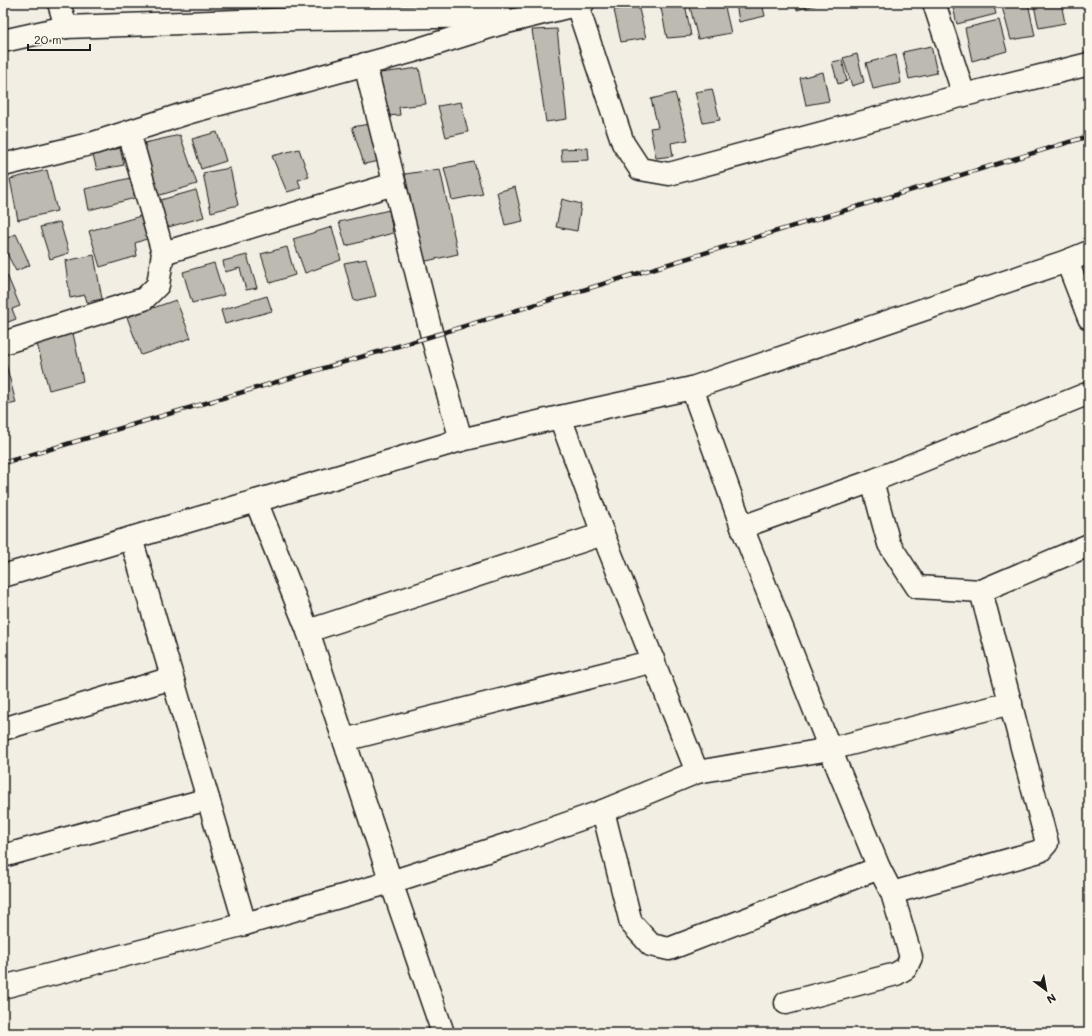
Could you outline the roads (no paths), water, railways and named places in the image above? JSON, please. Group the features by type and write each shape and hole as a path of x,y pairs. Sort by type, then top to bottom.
{"street":[{"path":"59,3 66,27"},
{"path":"934,3 964,95"},
{"path":"3,165 94,143 187,113 410,52 499,24 580,4 623,143 640,169 669,174 964,95 1089,64"},
{"path":"3,42 66,27 291,19 535,15"},
{"path":"365,64 432,336 461,440"},
{"path":"3,343 144,299 158,285 163,253 128,132"},
{"path":"163,253 394,184"},
{"path":"3,576 461,440 692,388 1089,252"},
{"path":"1066,261 1089,318"},
{"path":"692,388 742,527 830,749 879,868 892,893 911,958 906,968 896,974 786,1003"},
{"path":"742,527 872,481 1089,393"},
{"path":"560,417 603,534 697,772"},
{"path":"872,481 889,544 917,587 981,591 1089,545"},
{"path":"256,501 308,631 391,882 443,1033"},
{"path":"308,631 603,534"},
{"path":"131,538 244,924"},
{"path":"892,893 1040,851 1047,843 981,591"},
{"path":"344,740 654,661"},
{"path":"3,728 172,678"},
{"path":"3,987 244,924 391,882 515,842 603,811 697,772 830,749 1011,703"},
{"path":"3,856 208,799"},
{"path":"603,811 631,923 651,945 669,949 879,868"}],"railway":[{"path":"3,463 432,336 1089,136"}]}
